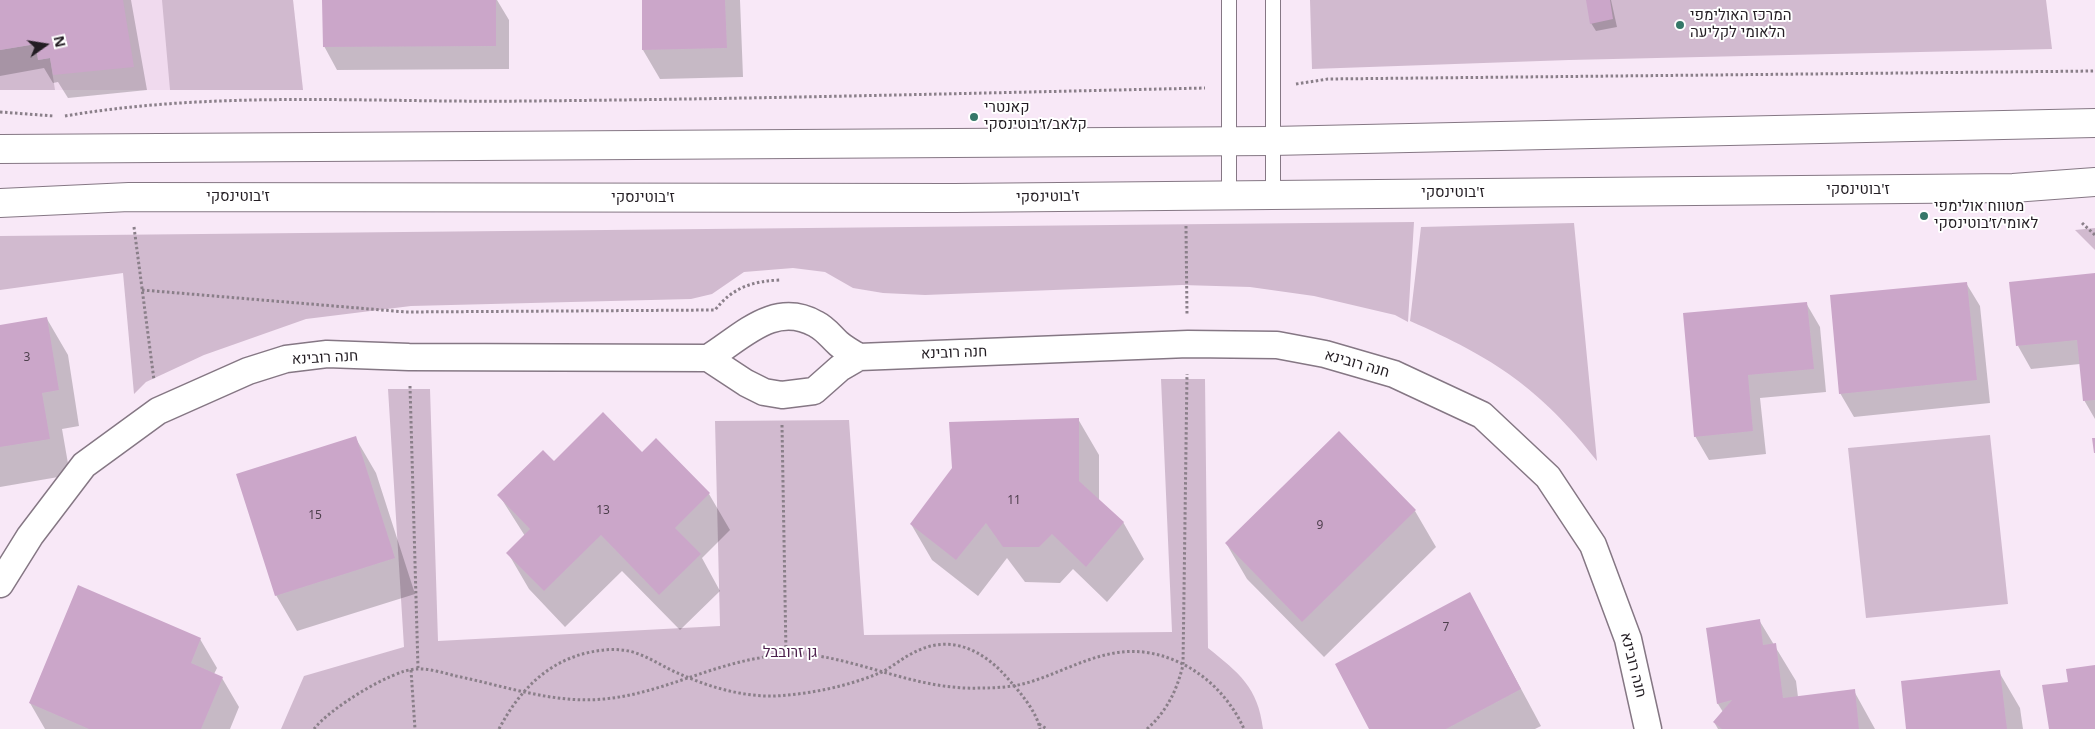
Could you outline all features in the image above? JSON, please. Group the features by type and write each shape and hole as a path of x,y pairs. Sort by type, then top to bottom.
{"main road":[{"path":"0,149 1272,141 2095,123"},
{"name":"ז'בוטינסקי","path":"0,203 130,197 954,198 2013,188 2095,182"},
{"path":"2013,188 2095,192"}],"street":[{"path":"708,358 762,321 781,316 814,322 829,332 839,344 859,357"},
{"name":"חנה רובינא","path":"0,584 30,536 84,465 158,410 248,371 286,359 327,354 409,357 708,358 746,383 764,392 782,395 814,390 840,368 859,357 1188,344 1278,346 1325,354 1394,374 1482,415 1548,477 1593,545 1628,639 1648,729"}],"lane":[{"path":"1229,0 1229,195"},
{"path":"1272,0 1274,194"}],"path":[{"path":"1272,87 1328,80 2095,71"},
{"path":"0,112 63,116 108,109 235,99 526,101 1230,88"},
{"path":"1147,729 1167,705 1177,687 1184,665 1188,344 1185,196"},
{"path":"130,197 158,410"},
{"path":"2082,223 2095,235"},
{"path":"142,290 406,312 716,310 734,291 746,285 781,280"},
{"path":"409,357 418,668"},
{"path":"782,415 786,653"},
{"path":"499,729 511,707 545,671 562,661 578,655 615,649 635,652 691,678 726,690 774,696 820,690 883,671 922,649 949,645 973,649 1000,668 1015,686 1039,727 1047,729"},
{"path":"314,729 353,696 418,668 562,699 604,700 642,693 740,661 786,653 834,658 938,687 979,688 1015,686 1054,674 1103,654 1129,650 1154,654 1184,665 1201,675 1222,693 1235,710 1244,729"},
{"path":"411,670 415,729"}],"shaded area":[{"path":"0,0 293,0 303,90 0,90"}],"green space":[{"path":"162,0 293,0 303,90 170,90"},
{"name":"המרכז האולימפי הלאומי לקליעה","path":"1310,0 2046,0 2052,49 1569,60 1312,69"},
{"path":"36,44 38,60 50,58 55,90 0,90 0,50"},
{"path":"1414,222 1408,322 1395,315 1314,296 1250,287 1182,285 925,295 883,293 853,288 825,272 793,268 744,272 712,294 691,299 411,306 306,319 204,355 146,382 134,394 123,273 0,290 0,236"},
{"path":"1574,223 1597,461 1556,414 1535,394 1514,378 1467,348 1410,321 1421,227"},
{"path":"2095,228 2095,250 2075,230"},
{"name":"גן זרובבל","path":"1161,379 1205,379 1208,648 1238,674 1252,692 1257,702 1263,729 281,729 304,676 404,647 388,389 430,389 438,641 720,626 715,421 849,420 864,635 1172,632"},
{"path":"1990,435 2008,604 1866,618 1848,448"}],"building":[{"path":"0,0 123,0 134,67 53,75 50,58 38,60 36,44 0,50"},
{"path":"322,0 496,0 496,46 323,47"},
{"path":"642,0 725,0 727,48 642,50"},
{"path":"1586,0 1610,0 1613,19 1590,24"},
{"path":"2095,273 2095,400 2083,401 2077,340 2016,346 2009,282"},
{"path":"1967,282 1977,380 1839,394 1830,295"},
{"path":"1807,302 1814,369 1748,375 1753,431 1694,437 1683,313"},
{"path":"47,317 59,390 42,393 50,439 0,447 0,325"},
{"path":"603,412 642,452 656,438 710,493 675,528 701,554 659,595 601,535 544,591 506,553 530,529 497,495 543,450 554,461"},
{"path":"1079,418 1079,481 1124,522 1086,567 1052,534 1039,547 1003,547 986,523 956,560 910,524 952,468 949,422"},
{"path":"1339,431 1416,510 1302,622 1225,543"},
{"path":"356,436 395,558 275,596 236,474"},
{"path":"2092,438 2095,438 2095,453 2094,453"},
{"path":"78,585 201,638 191,663 223,677 201,729 89,729 29,703"},
{"path":"1470,592 1521,689 1446,729 1369,729 1335,664"},
{"path":"1760,619 1763,645 1776,643 1783,698 1855,689 1859,729 1722,729 1713,722 1732,700 1717,704 1706,628"},
{"path":"2095,665 2095,729 2049,729 2042,685 2068,682 2066,669"},
{"path":"2000,670 2007,729 1906,729 1901,681"}],"place":[{"name":"המרכז האולימפי הלאומי לקליעה","path":"1680,25"},
{"name":"קאנטרי קלאב/ז׳בוטינסקי","path":"974,117"},
{"name":"מטווח אולימפי לאומי/ז׳בוטינסקי","path":"1924,216"}]}
